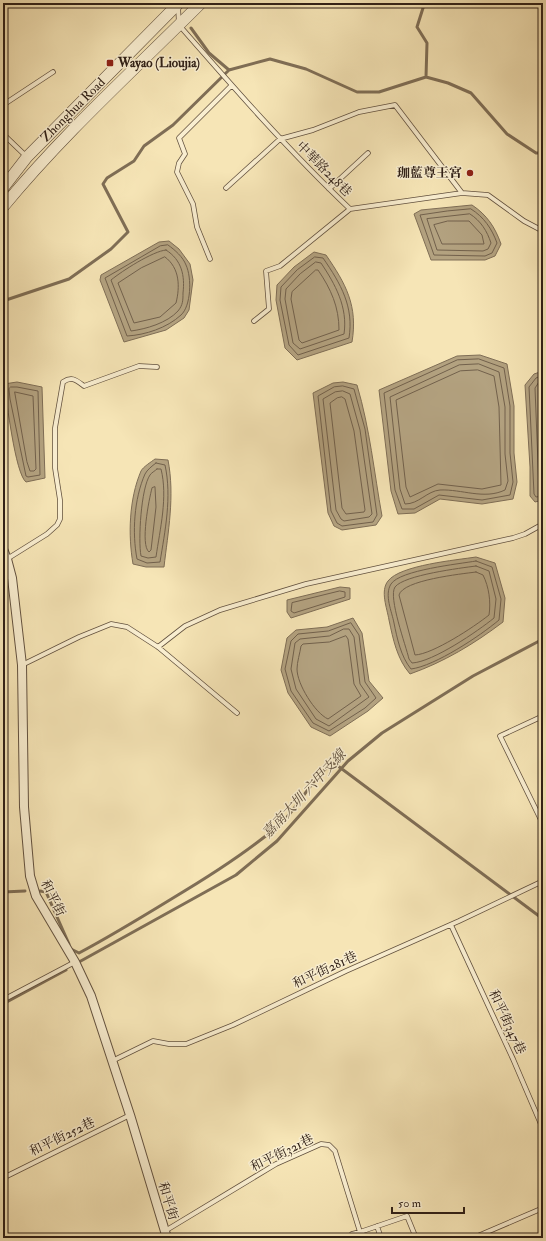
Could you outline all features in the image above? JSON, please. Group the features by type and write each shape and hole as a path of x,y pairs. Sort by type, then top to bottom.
{"street":[{"name":"Zhonghua Road","path":"3,207 39,164 201,3"},
{"name":"Zhonghua Road","path":"3,188 27,157 178,4"},
{"name":"和平街","path":"3,549 12,578 22,665 24,807 30,876 36,896 75,962 91,996 130,1115 166,1234"}],"lane":[{"path":"178,4 179,25"},
{"name":"中華路248巷","path":"179,25 280,139 350,209 462,193 488,195 524,221 543,231"},
{"path":"3,105 53,72"},
{"path":"210,259 197,227 193,204 176,172 178,163 186,154 179,138 232,86"},
{"path":"226,188 280,139 312,130 359,112 396,105 462,193"},
{"path":"3,134 27,157"},
{"path":"329,189 368,153"},
{"path":"254,321 270,309 266,271 280,266 350,209"},
{"path":"7,559 47,534 57,525 60,519 60,506 55,468 55,428 62,382 69,378 74,379 84,386 140,366 157,367"},
{"path":"158,647 184,626 220,610 313,582 513,538 525,534 543,524"},
{"path":"22,665 79,637 111,624 127,627 158,647 237,713"},
{"path":"543,716 500,736 543,824"},
{"name":"和平街281巷","path":"112,1061 153,1041 169,1044 186,1044 213,1033 346,971 451,925 543,881"},
{"name":"和平街347巷","path":"451,925 513,1059 543,1129"},
{"path":"3,1000 75,962"},
{"name":"和平街252巷","path":"3,1178 130,1115"},
{"name":"和平街321巷","path":"166,1234 276,1164 321,1144 329,1145 335,1151 360,1232"},
{"path":"473,1238 543,1208"},
{"path":"353,1238 352,1234 407,1216 416,1238"},
{"path":"377,1226 381,1238"}],"water":[{"path":"472,205 486,217 499,238 501,244 495,256 485,260 431,260 414,214 421,210"},
{"path":"169,241 179,249 190,264 193,280 189,310 184,318 166,330 124,342 100,280 101,275 159,242"},
{"path":"314,252 326,255 345,286 352,306 352,342 297,360 285,348 276,300 277,285 294,267"},
{"path":"480,355 507,364 514,406 514,453 517,482 513,499 482,504 440,499 415,513 398,514 391,491 379,390 457,356"},
{"path":"543,371 543,500 535,502 530,496 530,467 525,385 534,374"},
{"path":"17,382 42,387 45,478 26,482 22,476 15,452 4,384"},
{"path":"343,382 357,385 369,434 382,516 376,525 342,530 334,526 328,513 313,393 333,383"},
{"path":"155,459 168,460 171,487 170,514 164,567 146,567 133,564 130,541 132,505 141,471"},
{"path":"476,557 495,563 505,598 503,622 458,652 435,664 410,674 402,662 394,641 384,595 384,590 388,581 394,575 416,567"},
{"path":"340,587 350,588 350,599 291,618 287,612 287,600"},
{"path":"353,618 362,633 369,681 383,698 368,711 330,736 311,727 288,693 281,670 287,638 296,630 327,627"}],"waterway":[{"path":"426,3 417,27 427,43 426,77"},
{"path":"191,28 209,53 229,70 270,59 306,69 357,92 379,92 426,77 448,83 471,93 507,134 536,153 543,153"},
{"path":"3,301 69,279 111,249 128,232 103,184 107,178 134,161 144,146 173,125 229,70"},
{"name":"嘉南大圳 六甲支線","path":"79,962 236,875 277,841 348,761 382,733 473,676 543,639"},
{"path":"71,949 79,953 91,947 187,890 240,855 285,820 313,783 327,768 334,763 543,919"},
{"path":"3,892 25,891"},
{"path":"40,891 46,892 69,944"},
{"name":"嘉南大圳 六甲支線","path":"3,1004 66,970"}],"place":[{"name":"Wayao (Lioujia)","path":"110,63"},
{"name":"珈藍尊王宮","path":"470,173"}]}
